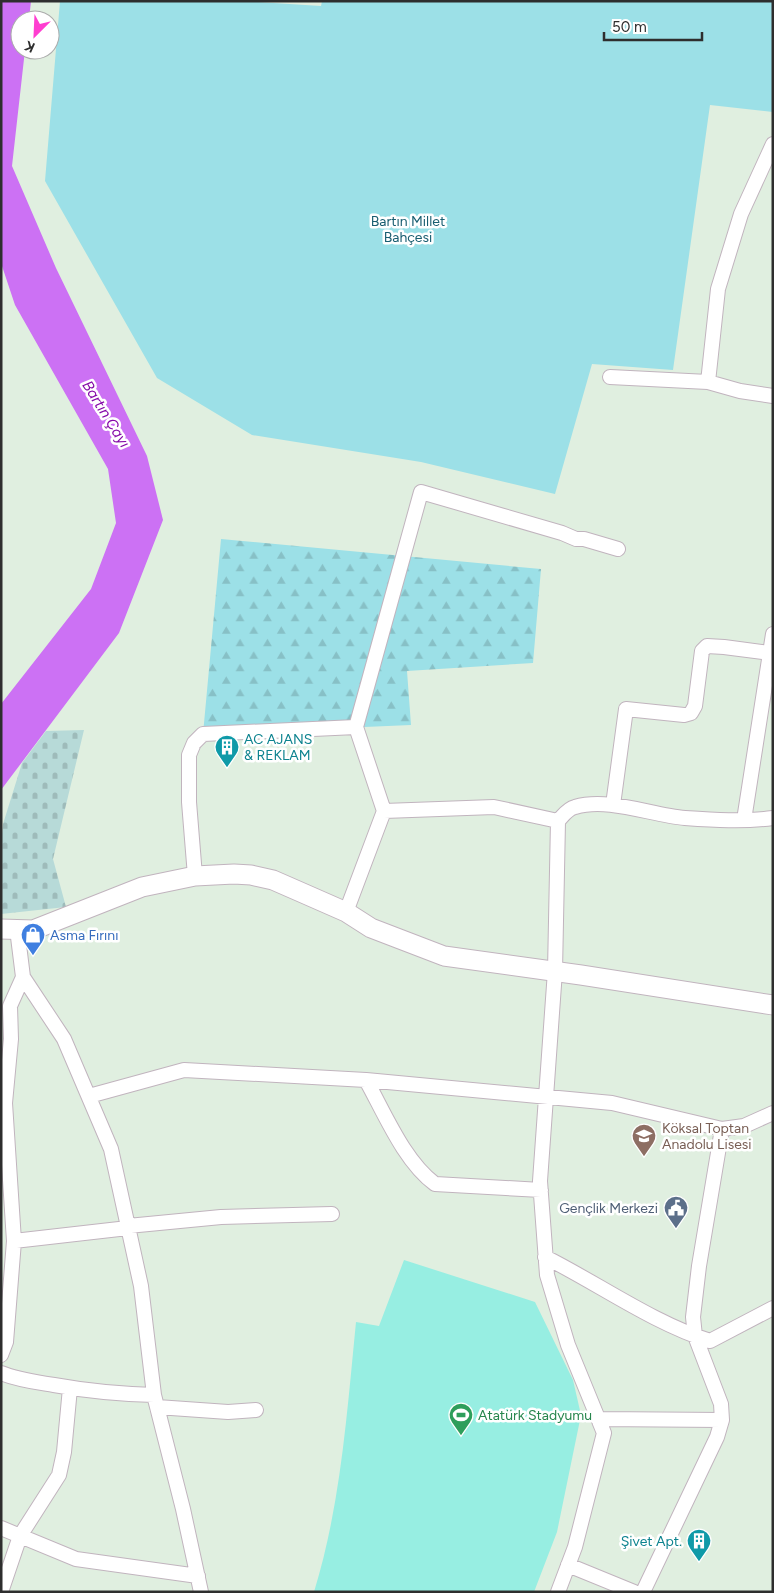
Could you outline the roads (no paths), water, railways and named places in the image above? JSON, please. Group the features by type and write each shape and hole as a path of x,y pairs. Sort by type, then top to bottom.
{"main road":[{"path":"7,929 33,930 142,887 195,876 251,875 273,880 346,912 371,928 444,956 555,971 773,1005"}],"street":[{"path":"708,382 718,289 741,214 773,144"},
{"path":"610,377 708,382 740,391 773,396"},
{"path":"346,912 384,811 356,727 422,492 562,533 576,539 584,539 618,549"},
{"path":"744,820 768,691 773,634"},
{"path":"613,805 626,709 684,715 691,713 695,706 702,651 707,646 770,653"},
{"path":"195,876 189,802 189,755 194,743 203,734 356,727"},
{"path":"558,1592 574,1547 604,1433 568,1345 546,1275 540,1181 555,971 558,821 566,812 575,807 613,805 684,818 744,820 773,818"},
{"path":"384,811 494,807 558,821"},
{"path":"7,929 22,977 64,1039 111,1149 141,1286 156,1401 201,1592"},
{"path":"1,1355 6,1342 14,1241 5,1103 11,1038 10,1006 22,977"},
{"path":"89,1096 184,1070 366,1080 612,1103 722,1129 744,1126 773,1113"},
{"path":"366,1080 404,1150 426,1177 435,1184 541,1190"},
{"path":"643,1592 718,1437 722,1420 721,1404 695,1336 693,1317 699,1266 722,1129"},
{"path":"14,1241 128,1228 128,1226 221,1217 332,1214"},
{"path":"545,1257 660,1320 710,1341 773,1308"},
{"path":"1,1373 15,1379 228,1412 256,1410"},
{"path":"1,1592 20,1536 59,1474 64,1452 70,1388"},
{"path":"598,1419 722,1420"},
{"path":"1,1528 76,1559 198,1576"},
{"path":"568,1565 634,1592"}],"water":[{"name":"Bartın Çayı","path":"1,1 31,1 30,10 10,10 10,60 24,60 12,166 56,268 147,456 163,520 119,633 1,790 1,704 91,589 116,523 108,469 15,305 1,263"}],"place":[{"name":"AC AJANS & REKLAM","path":"227,768"},
{"name":"Asma Fırını","path":"33,956"},
{"name":"Köksal Toptan Anadolu Lisesi","path":"644,1157"},
{"name":"Gençlik Merkezi","path":"676,1229"},
{"name":"Atatürk Stadyumu","path":"461,1436"},
{"name":"Şivet Apt.","path":"699,1562"}],"park label":[{"name":"Bartın Millet Bahçesi","path":"408,230"}]}
